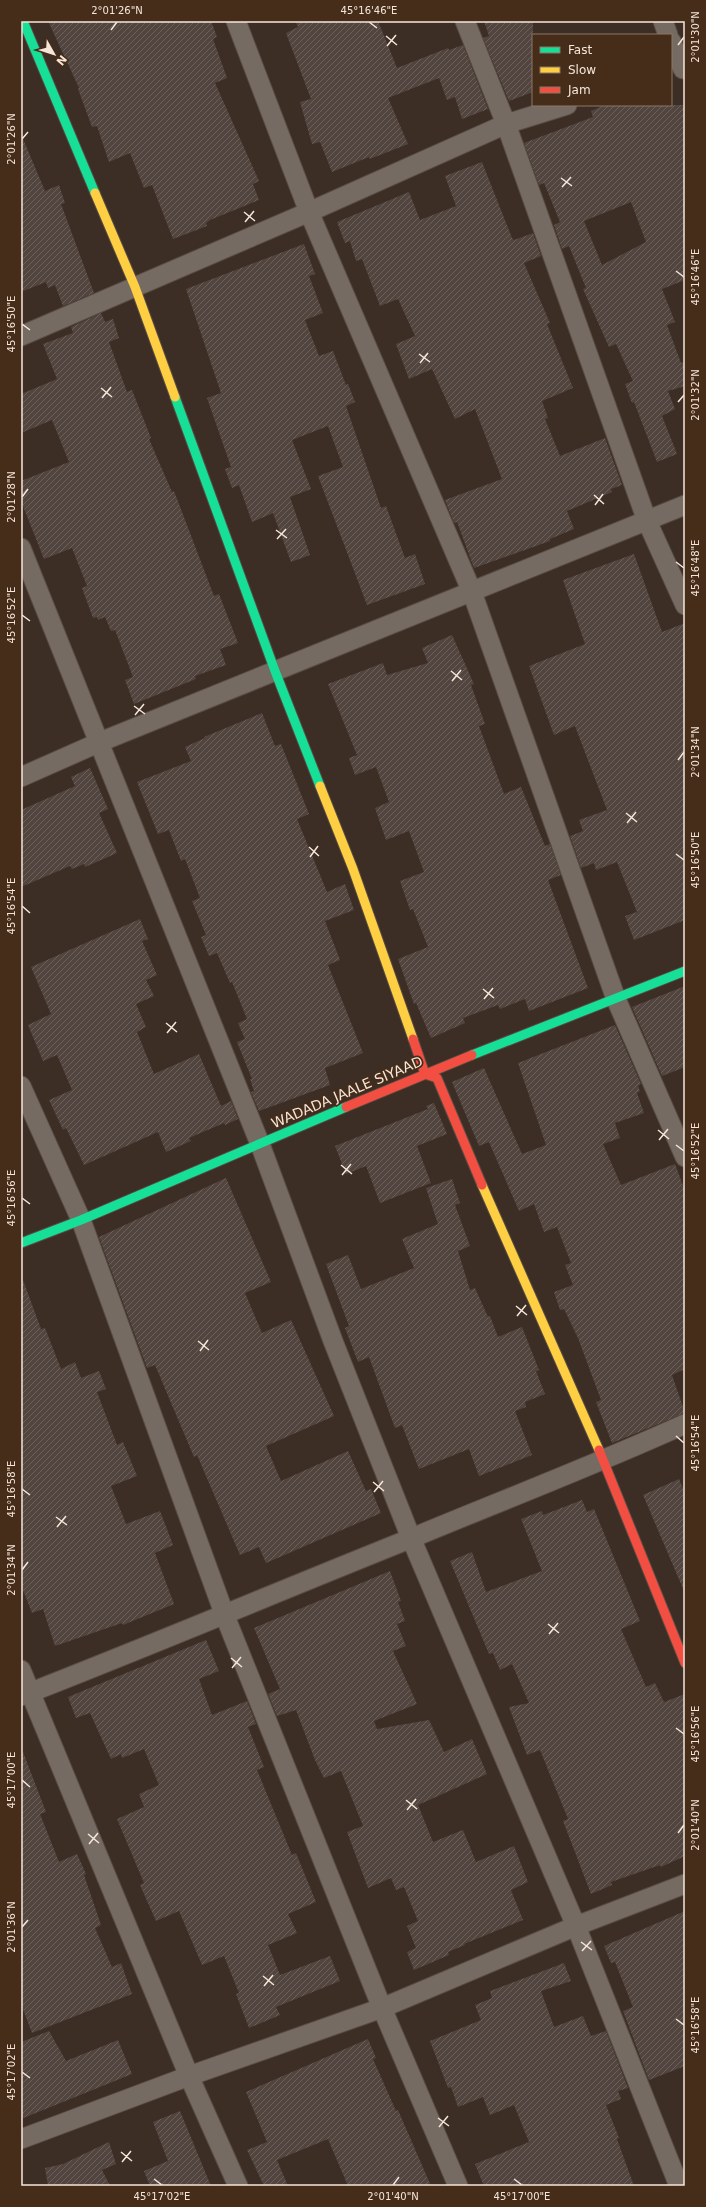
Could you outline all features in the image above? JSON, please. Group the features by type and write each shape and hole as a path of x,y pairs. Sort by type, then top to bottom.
{"street":[{"path":"23,21 135,287 275,671 353,869 425,1074 437,1078 482,1186 604,1461 685,1663"},
{"path":"236,21 309,212 472,592 616,999 685,1157"},
{"path":"465,21 506,124 647,521 685,605"},
{"path":"663,21 668,34"},
{"path":"672,44 680,70"},
{"path":"21,336 309,212 506,124 564,106"},
{"path":"21,777 100,742 685,505"},
{"path":"21,548 260,1144 330,1333 411,1538 576,1926 679,2186"},
{"name":"WADADA JAALE SIYAAD","path":"21,1243 81,1220 425,1074 685,971"},
{"path":"21,1086 81,1220 225,1616 382,2008 458,2186"},
{"path":"25,1694 225,1616 411,1538 604,1461 685,1424"},
{"path":"21,1670 25,1694 189,2076 238,2186"},
{"path":"21,2139 189,2076 382,2008 576,1926 685,1884"}],"building":[{"path":"48,21 211,21 217,37 213,39 227,78 215,83 259,181 253,184 259,200 210,220 206,223 207,226 173,239 152,185 144,188 130,153 109,162 97,126 92,127 78,89 79,88"},
{"path":"295,21 378,21 397,68 448,48 449,50 463,45 488,109 462,119 455,97 447,100 439,78 388,98 408,144 370,159 369,157 332,172 320,142 312,144 300,102 311,99 286,33 298,27"},
{"path":"484,21 533,21 532,92 509,101 483,38 489,36"},
{"path":"685,105 685,280 662,289 675,322 667,325 681,363 685,361 685,386 668,391 675,409 662,416 677,454 657,462 634,402 632,403 625,384 633,381 616,344 609,347 583,289 586,288 569,246 562,249 554,225 560,222 544,183 539,185 524,143 593,117 591,111 603,106","holes":["631,202 646,242 602,265 584,221"]},
{"path":"21,134 45,191 59,185 65,203 61,204 94,293 63,306 55,285 48,288 46,282 21,292"},
{"path":"482,162 512,238 514,240 533,233 541,256 524,263 550,323 547,324 573,388 542,401 548,418 545,419 560,456 605,438 622,485 611,489 612,492 567,511 574,529 550,539 550,541 474,568 457,522 454,523 445,500 502,479 475,409 455,419 432,369 409,379 396,344 415,336 398,299 380,306 362,259 356,261 350,241 345,243 337,222 409,192 420,220 456,206 445,176"},
{"path":"304,244 315,274 309,276 323,313 305,320 319,356 333,351 346,385 348,384 355,402 346,406 381,508 386,506 405,558 415,554 425,584 367,605 318,476 343,467 328,426 292,440 311,489 290,497 310,555 291,562 273,513 252,522 239,485 232,488 225,469 231,467 207,398 221,393 186,289"},
{"path":"101,313 105,322 113,319 119,338 109,342 127,392 132,390 151,438 149,439 172,492 174,491 214,596 219,594 238,643 220,649 226,665 195,676 196,679 134,704 125,680 133,677 115,630 111,631 105,617 98,620 97,617 93,618 82,588 87,586 72,548 44,559 21,501 21,481 69,462 52,420 21,433 21,394 57,379 43,344 73,333 71,327"},
{"path":"634,554 662,632 685,623 685,920 634,940 625,916 637,912 617,862 596,870 594,863 581,868 570,836 583,831 579,820 607,810 575,726 554,735 529,666 585,644 563,580"},
{"path":"452,635 474,684 471,685 485,724 479,726 504,794 521,787 545,846 550,844 561,875 548,880 588,988 529,1011 525,999 500,1009 498,1005 463,1018 465,1023 431,1038 416,1003 414,1004 398,959 428,947 413,909 410,910 400,881 424,872 409,831 386,840 375,808 389,802 376,767 355,775 349,758 357,755 328,684 383,663 387,675 428,663 422,648"},
{"path":"262,713 275,746 281,744 309,814 297,819 327,892 345,884 354,910 325,921 340,960 328,965 363,1053 325,1068 330,1085 259,1111 251,1092 254,1091 250,1079 252,1079 237,1042 245,1039 238,1023 247,1019 232,982 230,983 217,953 209,956 201,937 206,935 192,901 200,898 185,859 181,861 169,830 158,834 137,782 191,761 185,747 205,738 204,737"},
{"path":"90,768 108,809 99,813 117,853 85,867 84,864 72,869 70,866 21,887 21,810 75,786 71,777"},
{"path":"140,919 148,939 142,941 157,975 146,980 154,996 136,1004 146,1027 137,1032 154,1074 199,1054 221,1106 231,1101 238,1119 225,1125 224,1123 189,1138 191,1141 166,1152 158,1132 84,1165 66,1128 63,1130 49,1100 72,1090 57,1055 43,1061 28,1025 51,1014 31,967"},
{"path":"685,986 685,1067 662,1076 632,1007"},
{"path":"615,1025 641,1084 638,1086 640,1091 637,1093 644,1113 615,1123 620,1138 603,1144 621,1185 675,1164 685,1191 685,1369 672,1375 685,1413 612,1443 596,1402 601,1400 578,1338 564,1309 560,1310 554,1292 573,1285 565,1265 571,1263 557,1227 544,1232 534,1204 519,1211 489,1142 479,1146 452,1082 484,1068 522,1154 546,1145 518,1063"},
{"path":"434,1103 447,1134 417,1146 431,1183 380,1203 366,1166 346,1174 335,1146 428,1109 426,1106"},
{"path":"226,1178 271,1282 245,1293 262,1333 291,1320 334,1416 266,1446 281,1481 348,1451 366,1491 371,1489 381,1513 266,1563 259,1547 240,1555 197,1455 194,1457 155,1365 147,1368 99,1237"},
{"path":"452,1179 460,1203 455,1205 470,1246 458,1251 470,1290 475,1288 488,1317 490,1316 498,1337 522,1327 539,1370 536,1371 545,1394 525,1402 526,1407 515,1411 532,1455 479,1476 469,1449 419,1469 402,1425 395,1428 369,1357 358,1362 345,1328 349,1326 326,1264 348,1255 361,1289 414,1268 402,1239 438,1224 426,1188"},
{"path":"23,1280 41,1329 45,1328 61,1369 75,1362 81,1378 99,1371 106,1389 97,1392 117,1445 123,1442 137,1476 111,1486 126,1524 160,1511 173,1545 155,1553 174,1604 123,1625 122,1623 55,1646 43,1609 32,1613 21,1585 21,1281"},
{"path":"679,1479 685,1493 684,1591 643,1495"},
{"path":"582,1500 587,1512 594,1509 640,1621 621,1629 646,1687 655,1683 664,1702 685,1694 685,1856 661,1867 660,1865 611,1882 612,1885 591,1894 563,1821 568,1819 540,1750 527,1755 509,1707 529,1703 512,1664 500,1670 493,1653 489,1654 450,1561 472,1552 486,1592 542,1571 521,1519 542,1511 543,1515"},
{"path":"390,1571 401,1601 398,1602 405,1621 397,1624 406,1646 393,1651 417,1704 374,1721 377,1729 429,1720 444,1752 472,1739 487,1774 418,1805 433,1842 463,1830 476,1862 514,1846 528,1882 511,1890 523,1920 464,1944 465,1945 448,1952 449,1955 414,1970 407,1952 416,1948 407,1926 418,1921 404,1887 396,1890 391,1878 368,1888 347,1832 363,1826 341,1771 324,1778 315,1760 296,1710 277,1716 268,1694 280,1689 254,1628"},
{"path":"206,1640 219,1671 199,1679 212,1715 247,1701 256,1724 248,1727 264,1767 257,1770 292,1855 296,1853 316,1902 288,1914 297,1933 268,1945 280,1975 330,1956 340,1981 276,2007 280,2015 249,2028 236,1994 239,1993 224,1956 202,1965 179,1911 156,1921 140,1885 144,1883 117,1819 144,1807 139,1794 159,1785 144,1749 122,1758 121,1754 111,1759 90,1713 76,1718 68,1697"},
{"path":"21,1752 23,1752 46,1812 40,1814 59,1862 77,1854 86,1874 84,1875 101,1925 95,1928 112,1967 121,1963 132,1994 32,2033 21,2004"},
{"path":"685,1911 685,2066 649,2080 623,2011 633,2007 615,1962 611,1963 604,1946"},
{"path":"564,1963 571,1981 541,1991 554,2027 583,2016 591,2036 606,2031 628,2088 618,2091 621,2099 606,2105 619,2138 617,2139 634,2186 484,2186 475,2164 529,2142 514,2105 490,2115 483,2097 458,2107 451,2087 448,2088 430,2041 481,2020 475,2005 492,1998 490,1991"},
{"path":"49,2031 66,2061 118,2040 132,2074 21,2119 21,2042"},
{"path":"368,2039 376,2058 373,2059 396,2111 398,2110 431,2186 348,2186 328,2139 277,2160 288,2186 264,2186 247,2150 267,2142 246,2092"},
{"path":"180,2111 211,2186 150,2186 144,2171 168,2161 153,2122"},
{"path":"109,2142 116,2164 102,2170 110,2186 48,2186 45,2168 63,2164"}],"traffic: fast":[{"path":"23,21 95,193"},
{"path":"175,397 275,671 320,786"},
{"path":"472,1055 685,971"},
{"path":"21,1243 81,1220 346,1107"}],"traffic: slow":[{"path":"95,193 135,287 175,397"},
{"path":"320,786 353,869 413,1039"},
{"path":"482,1185 599,1450"}],"traffic: jam":[{"path":"413,1039 425,1074 437,1078 482,1185"},
{"path":"346,1107 472,1055"},
{"path":"599,1450 685,1663"}]}
